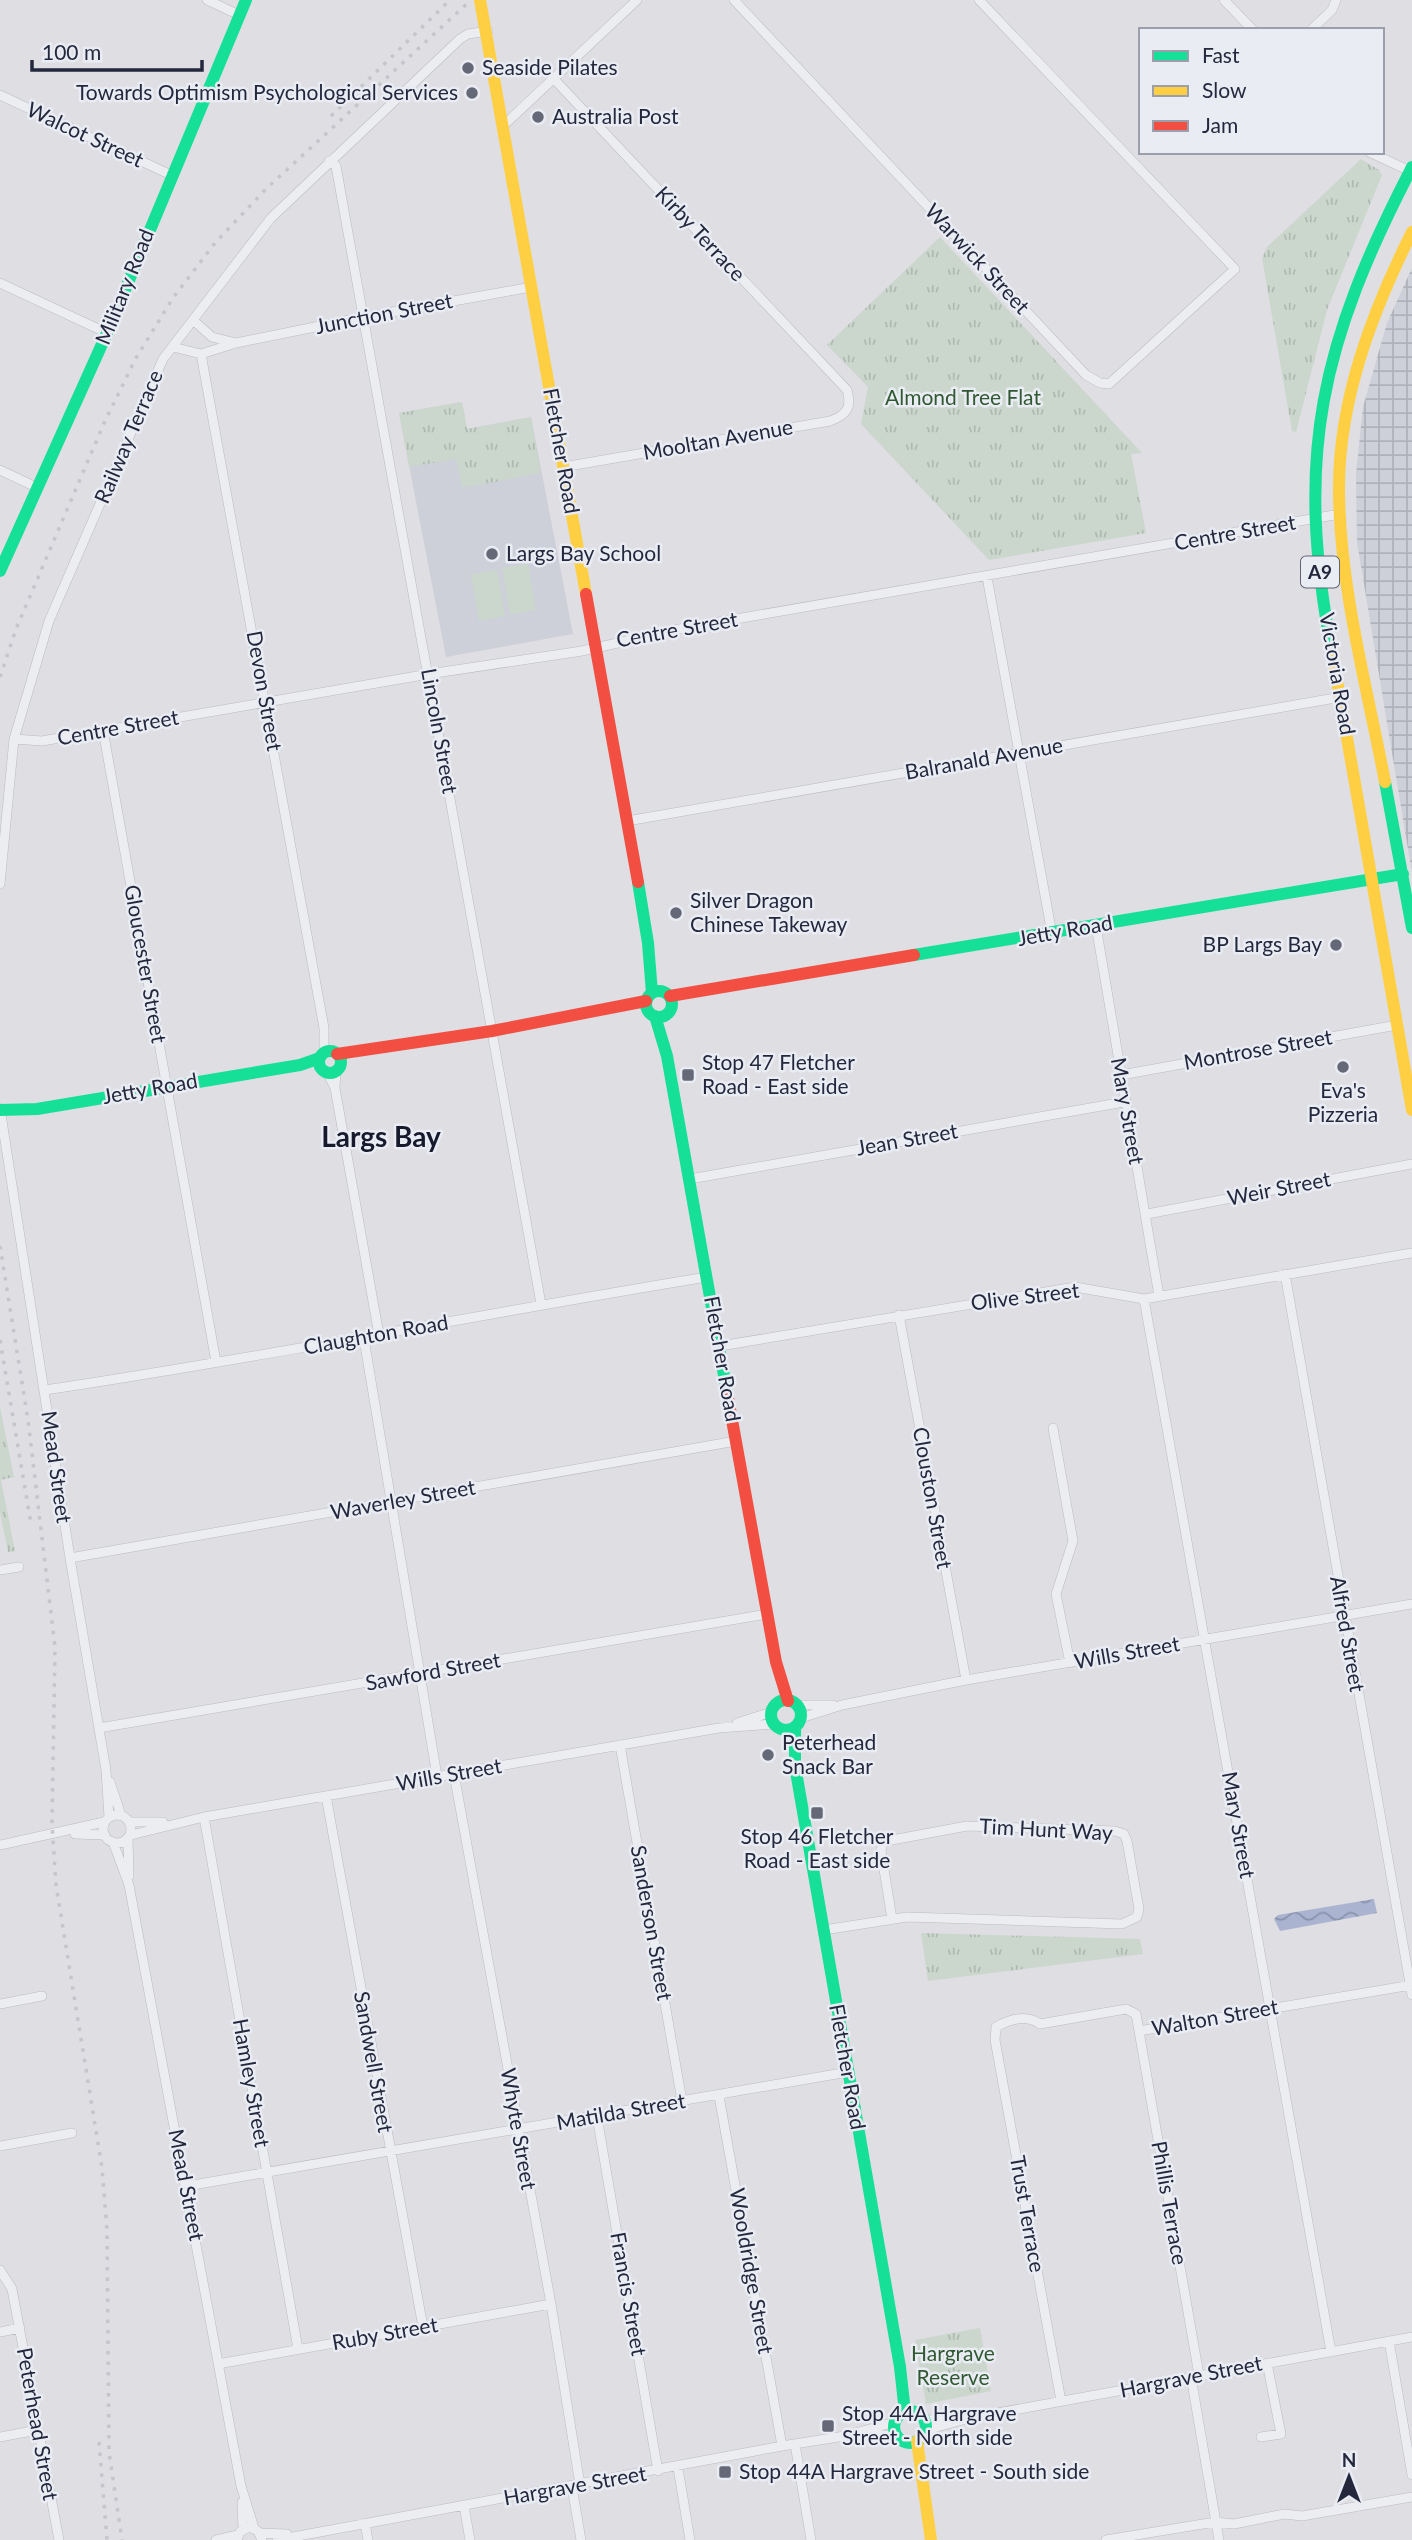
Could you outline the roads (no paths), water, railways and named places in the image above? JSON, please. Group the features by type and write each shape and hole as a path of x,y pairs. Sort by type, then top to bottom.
{"main road":[{"name":"Military Road","path":"0,571 107,333 246,0"},
{"name":"Fletcher Road","path":"480,0 488,31 900,2367 918,2419"},
{"name":"Victoria Road","path":"1411,170 1354,292 1334,352 1317,430 1314,519 1341,697 1412,1110"},
{"name":"Victoria Road","path":"1412,232 1383,292 1353,386 1340,464 1340,514 1352,605 1408,873 1412,928"},
{"name":"Jetty Road","path":"0,1110 37,1109 167,1085 330,1062 365,1052 601,1010 659,1004 718,990 1408,873"},
{"path":"903,2435 918,2419"},
{"path":"903,2435 918,2419"},
{"path":"903,2435 921,2484 931,2540"}],"street":[{"path":"207,0 239,15"},
{"path":"503,126 637,0"},
{"name":"Warwick Street","path":"734,0 1086,375 1100,383 1109,384 1235,269 979,0"},
{"path":"1224,0 1251,28"},
{"path":"1313,28 1332,9 1336,0"},
{"name":"Railway Terrace","path":"0,884 14,739 49,621 159,366 271,218 329,160 460,39 468,34 488,31"},
{"name":"Kirby Terrace","path":"553,78 847,390"},
{"name":"Walcot Street","path":"0,95 171,175"},
{"path":"1374,154 1411,170"},
{"name":"Lincoln Street","path":"329,160 336,166 364,317 541,1304"},
{"path":"0,283 107,333"},
{"name":"Junction Street","path":"201,354 236,343 364,317 532,287"},
{"path":"194,321 212,337 236,343"},
{"path":"173,347 201,354"},
{"name":"Devon Street","path":"201,354 379,1335"},
{"name":"Mooltan Avenue","path":"563,467 830,421 847,412 851,403 847,390"},
{"path":"0,470 38,488"},
{"name":"Centre Street","path":"14,739 42,741 429,674 585,650 595,646 1340,514"},
{"path":"987,577 1052,934"},
{"name":"Balranald Avenue","path":"628,821 1341,697"},
{"name":"Gloucester Street","path":"103,730 216,1363"},
{"name":"Mary Street","path":"1096,926 1159,1296"},
{"name":"Montrose Street","path":"1121,1075 1396,1025"},
{"name":"Jean Street","path":"690,1179 1125,1102"},
{"name":"Mead Street","path":"0,1110 0,1134 9,1164 106,1770 109,1839 129,1885"},
{"name":"Weir Street","path":"1147,1214 1412,1164"},
{"name":"Olive Street","path":"720,1346 1075,1286 1144,1299 1412,1253"},
{"name":"Alfred Street","path":"1284,1273 1412,1989"},
{"name":"Claughton Road","path":"45,1390 364,1339 541,1304 707,1277"},
{"name":"Mary Street","path":"1144,1299 1331,2351"},
{"name":"Clouston Street","path":"899,1315 966,1680"},
{"path":"364,1339 437,1776"},
{"path":"1054,1428 1073,1541 1056,1594 1070,1663"},
{"name":"Waverley Street","path":"70,1558 736,1441"},
{"path":"0,1570 19,1567"},
{"name":"Wills Street","path":"109,1839 130,1837 204,1817 719,1728 966,1680 1412,1604"},
{"name":"Sawford Street","path":"99,1728 767,1614"},
{"name":"Sanderson Street","path":"621,1745 682,2101"},
{"name":"Mead Street","path":"106,1770 121,1815"},
{"name":"Whyte Street","path":"454,1774 517,2130 551,2304 581,2540"},
{"name":"Sandwell Street","path":"326,1796 423,2328"},
{"path":"0,1845 65,1833 121,1815 131,1822"},
{"name":"Hamley Street","path":"204,1817 298,2349"},
{"name":"Mead Street","path":"131,1822 129,1885 241,2486 258,2534"},
{"name":"Wills Street","path":"131,1822 179,1822"},
{"name":"Tim Hunt Way","path":"824,1930 892,1919 1122,1924 1137,1917 1139,1909 1127,1841 1124,1834 1115,1830 967,1826 892,1840 883,1843 881,1851 892,1919"},
{"path":"65,1833 109,1839"},
{"name":"Walton Street","path":"996,2027 1010,2019 1032,2019 1040,2024 1126,2009 1136,2014 1139,2031 1271,2007 1412,1989"},
{"path":"0,2004 42,1996"},
{"name":"Trust Terrace","path":"996,2027 996,2042 1061,2401"},
{"name":"Phillis Terrace","path":"1139,2031 1219,2540"},
{"name":"Matilda Street","path":"187,2186 848,2072"},
{"name":"Wooldridge Street","path":"719,2096 782,2446"},
{"name":"Francis Street","path":"597,2117 659,2471"},
{"path":"0,2146 72,2133"},
{"name":"Peterhead Street","path":"0,2270 12,2289 59,2540"},
{"name":"Ruby Street","path":"218,2364 551,2304"},
{"path":"0,2332 20,2328"},
{"name":"Hargrave Street","path":"918,2419 970,2418 1412,2337"},
{"path":"1389,2341 1412,2475"},
{"path":"1261,2437 1281,2434 1267,2363"},
{"path":"0,2437 37,2430"},
{"name":"Hargrave Street","path":"277,2540 678,2468 782,2446 851,2435 903,2435"},
{"path":"795,2444 811,2540"},
{"path":"678,2468 690,2540"},
{"name":"Mead Street","path":"239,2535 241,2486"},
{"path":"1106,2540 1215,2522 1234,2524 1284,2514 1302,2516 1412,2497"},
{"path":"464,2506 470,2540"},
{"path":"365,2523 368,2540"},
{"name":"Hargrave Street","path":"239,2535 299,2534"},
{"path":"216,2540 239,2535"}],"water":[{"path":"1374,1899 1377,1913 1280,1931 1274,1919 1278,1915"}],"railway":[{"path":"331,116 450,0"},
{"path":"0,677 16,629 105,421 136,358 173,298 215,243 266,189 471,0"},
{"path":"0,1246 28,1420 55,1647 52,1824 56,1885 102,2168 107,2230 109,2452 122,2540"},
{"path":"0,1340 31,1524"},
{"path":"99,2442 107,2540"}],"place":[{"name":"Seaside Pilates","path":"468,68"},
{"name":"Towards Optimism Psychological Services","path":"472,93"},
{"name":"Australia Post","path":"538,117"},
{"name":"Largs Bay School","path":"492,554"},
{"name":"Silver Dragon Chinese Takeway","path":"676,913"},
{"name":"BP Largs Bay","path":"1336,945"},
{"name":"Eva's Pizzeria","path":"1343,1067"},
{"name":"Stop 47 Fletcher Road - East side","path":"688,1075"},
{"name":"Peterhead Snack Bar","path":"768,1755"},
{"name":"Stop 46 Fletcher Road - East side","path":"817,1813"},
{"name":"Stop 44A Hargrave Street - North side","path":"828,2426"},
{"name":"Stop 44A Hargrave Street - South side","path":"725,2472"}],"district":[{"name":"Largs Bay","path":"381,1137"}],"park label":[{"name":"Almond Tree Flat","path":"963,398"},
{"name":"Hargrave Reserve","path":"953,2366"}]}
